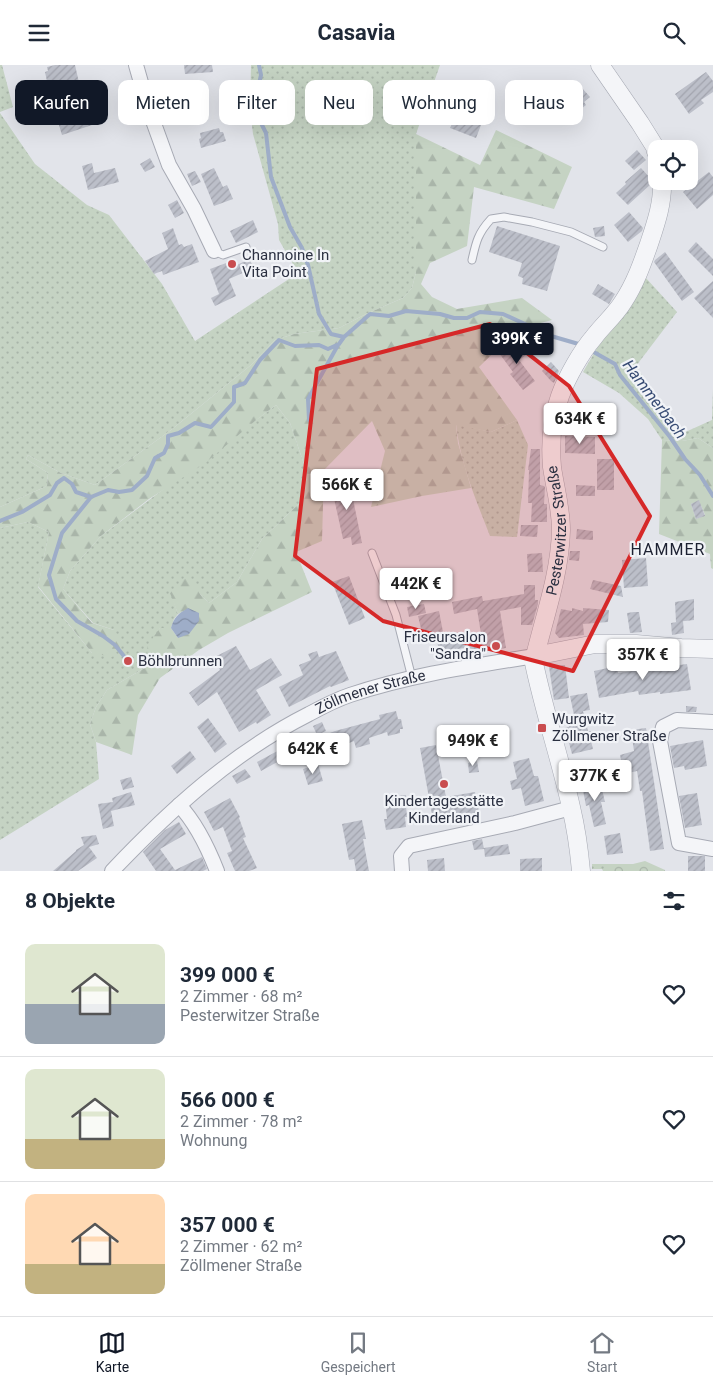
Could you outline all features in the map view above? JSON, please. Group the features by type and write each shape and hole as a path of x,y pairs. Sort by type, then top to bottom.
{"street":[{"path":"136,65 148,107 169,165 194,209 214,251"},
{"path":"600,65 651,140"},
{"name":"Pesterwitzer Straße","path":"581,871 572,808 551,734 536,669 535,656 551,592 561,532 551,449 553,423 561,395 587,346 622,305 634,285 660,209 661,190"},
{"name":"Zöllmener Straße","path":"112,871 149,831 212,776 283,727 350,695 412,678 595,645 636,644 713,649"},
{"path":"713,722 677,720 663,727 660,741 679,843 713,849"},
{"path":"179,805 187,813 217,871"},
{"path":"402,871 401,856 409,846 515,823 572,808"}],"lane":[{"path":"472,261 476,240 483,227 491,219 504,217 571,232 604,247"},
{"path":"214,251 223,255 246,247"},
{"path":"372,553 396,615 412,678"}],"highlighted area":[{"path":"490,324 569,386 650,516 573,671 383,621 295,556 317,369"}],"green space":[{"path":"0,65 2,65 13,107 0,112"},
{"path":"251,65 440,65 435,80 383,80 383,125 419,125 416,134 416,272 412,288 403,298 339,328 294,334 275,340 251,365 171,430 95,485 61,473 28,455 26,459 48,473 47,486 0,507 0,113 35,164 87,205 109,215 162,284 195,341 298,273 279,240 278,224 252,125 295,125 295,80 251,80"},
{"path":"496,130 572,167 554,209 474,187 467,246 430,263 421,284 432,297 457,309 522,298 552,320 518,329 479,367 517,420 491,432 456,425 458,443 471,488 371,507 385,451 372,421 324,470 322,541 296,552 312,592 228,633 199,650 160,678 138,715 132,755 96,742 90,724 96,707 107,690 148,666 147,646 160,628 171,628 178,638 188,609 178,614 170,593 186,576 209,603 237,582 262,539 304,499 307,473 290,423 276,405 204,464 149,499 101,536 70,571 63,589 92,623 114,630 123,644 112,657 92,653 38,586 49,532 28,522 0,528 0,507 47,486 48,473 26,459 28,455 61,473 95,485 171,430 251,365 275,340 294,334 339,328 403,298 412,288 416,272 416,134 480,165"},
{"path":"645,277 677,312 636,366 681,434 712,420 713,389 713,448 698,438 682,441 662,440 648,419 619,393 583,372 603,338"},
{"path":"276,405 290,423 307,473 304,499 262,539 237,582 209,603 200,594 171,593 178,614 171,628 160,628 148,666 107,690 96,707 90,724 96,742 99,779 0,840 0,528 28,522 49,532 38,587 92,653 114,630 93,623 63,589 70,571 101,536"},
{"path":"517,420 528,445 517,537 490,536 465,467 456,424 491,432"},
{"path":"698,438 713,448 713,569 711,568 710,554 659,534 662,440 682,441","holes":["699,501 705,515 696,519 691,504"]},
{"path":"645,861 665,871 611,871 611,864 633,864"},
{"path":"592,864 611,864 611,871 592,869"}],"water":[{"path":"188,608 199,613 199,621 189,634 178,638 171,628 172,624 177,616"}],"building":[{"path":"75,65 78,80 47,80 45,72 48,71 47,67"},
{"path":"184,65 212,65 213,72 185,74"},
{"path":"706,72 713,81 713,92 701,100 704,103 689,114 675,94"},
{"path":"583,89 590,97 584,102 586,105 583,108"},
{"path":"59,125 92,125 62,135"},
{"path":"451,125 481,125 476,138 450,128"},
{"path":"219,128 220,132 223,132 226,141 201,148 200,133"},
{"path":"637,150 646,160 634,170 625,161"},
{"path":"150,158 155,167 145,172 140,164"},
{"path":"92,163 94,173 115,168 119,182 88,190 82,166"},
{"path":"214,168 223,187 227,185 233,199 214,206 201,174"},
{"path":"641,168 648,176 648,187 628,205 616,193 626,184 625,182"},
{"path":"195,171 201,182 192,186 187,174"},
{"path":"709,172 713,177 713,195 697,209 683,192 686,190 698,190 698,180"},
{"path":"177,200 184,213 175,218 168,205"},
{"path":"629,212 643,228 642,231 628,242 614,225"},
{"path":"253,220 258,232 236,243 230,231"},
{"path":"497,226 560,246 547,291 522,284 523,278 518,276 522,263 489,252"},
{"path":"604,226 605,236 595,237 593,228"},
{"path":"173,228 179,245 182,244 184,247 192,244 199,262 163,275 162,271 154,274 145,261 168,249 162,233"},
{"path":"696,242 713,259 713,276 688,251"},
{"path":"665,252 694,292 682,301 654,262"},
{"path":"249,259 254,268 229,279 236,296 215,306 211,298 219,294 210,269 229,262 230,265 236,263 237,265"},
{"path":"713,281 713,318 694,298"},
{"path":"598,284 615,294 609,304 592,294"},
{"path":"515,341 526,355 519,360 535,381 523,390 510,374 513,372 499,353"},
{"path":"551,362 559,371 554,383 542,371"},
{"path":"565,436 595,437 595,454 565,453"},
{"path":"531,449 540,449 540,485 545,487 544,504 547,504 547,522 531,522 532,503 528,503 528,470"},
{"path":"597,459 614,459 614,490 597,490"},
{"path":"346,473 362,543 352,545 351,537 343,539 333,494 340,493 335,476"},
{"path":"576,485 595,486 595,496 576,496"},
{"path":"699,500 705,516 696,519 691,504"},
{"path":"521,525 538,525 537,537 520,536"},
{"path":"577,529 593,531 593,540 576,539"},
{"path":"570,551 580,551 579,561 569,560"},
{"path":"542,553 543,572 528,572 527,554"},
{"path":"646,558 648,586 624,588 622,560"},
{"path":"349,576 365,618 349,625 332,582"},
{"path":"593,580 621,586 623,597 590,589"},
{"path":"524,585 535,585 535,600 538,600 532,625 521,625 521,607 500,611 506,648 465,655 464,648 439,652 437,640 481,634 477,609 454,614 452,602 482,596 483,601 524,594"},
{"path":"694,599 694,620 676,622 675,602"},
{"path":"424,604 426,613 409,617 407,607"},
{"path":"572,608 583,611 583,608 609,610 608,622 583,624 584,635 559,638 555,633 561,609 572,611"},
{"path":"439,611 443,632 423,637 418,616"},
{"path":"639,612 642,632 630,633 627,613"},
{"path":"683,621 684,633 672,635 671,623"},
{"path":"236,646 250,670 271,658 282,675 256,690 271,715 239,732 217,692 198,706 189,693 220,670 213,658"},
{"path":"317,651 319,657 336,651 349,680 330,686 289,707 279,687 303,675 299,665 311,660 308,654"},
{"path":"687,664 691,690 639,695 638,691 599,698 594,671 617,666 618,673"},
{"path":"565,665 569,698 554,700 549,667"},
{"path":"587,693 590,710 583,711 588,731 591,731 593,749 572,754 565,728 569,727 567,716 574,715 570,696"},
{"path":"686,706 697,707 696,712 686,712"},
{"path":"396,711 398,719 401,719 403,729 400,729 400,733 388,736 387,732 369,738 370,744 356,748 354,741 327,752 320,737 380,719 379,715"},
{"path":"208,718 227,744 215,753 197,727"},
{"path":"322,722 326,731 317,735 313,726"},
{"path":"646,728 664,849 650,851 642,791 640,791 637,771 624,774 620,755 634,751 631,730"},
{"path":"703,740 707,766 685,770 684,766 674,768 670,746"},
{"path":"436,745 446,797 475,792 479,812 433,820 420,748"},
{"path":"285,747 290,755 261,771 257,762"},
{"path":"190,751 196,759 177,774 171,766"},
{"path":"529,758 534,776 538,776 544,801 525,806 521,788 512,790 510,781 517,779 513,762"},
{"path":"477,761 479,772 469,773 468,763"},
{"path":"318,764 323,781 308,785 303,769"},
{"path":"245,769 251,777 237,784 232,776"},
{"path":"131,777 134,787 123,790 120,780"},
{"path":"600,781 605,802 601,802 606,824 594,827 589,805 586,806 582,785"},
{"path":"131,792 135,805 111,811 114,826 103,829 98,804 113,802 112,798"},
{"path":"697,793 702,825 685,828 679,796"},
{"path":"406,795 408,806 406,806 406,827 386,830 384,819 387,819 387,797"},
{"path":"230,798 240,817 246,837 243,838 257,868 249,871 235,871 227,853 232,851 223,827 214,831 204,812"},
{"path":"362,820 366,839 363,839 369,871 356,871 354,859 349,860 342,824"},
{"path":"179,822 186,834 160,849 175,870 202,857 207,869 203,871 156,871 143,852 165,830"},
{"path":"620,833 623,853 607,855 604,836"},
{"path":"96,835 99,844 89,847 97,858 78,871 53,871 84,845 81,837"},
{"path":"482,839 484,849 474,850 472,841"},
{"path":"508,844 510,854 485,857 484,848"},
{"path":"688,856 705,856 705,871 688,871"},
{"path":"444,858 445,871 428,871 427,860"},
{"path":"542,858 542,871 520,871 520,859"}],"waterway":[{"path":"259,65 261,75 256,97 260,121 266,133 271,177 290,227 302,248 308,265 319,314 331,334 344,337"},
{"name":"Hammerbach","path":"0,521 22,512 50,495 57,483 64,478 72,484 76,492 91,497 108,490 119,492 132,490 147,476 155,458 164,453 168,444 168,436 179,433 195,423 211,427 234,402 234,387 245,383 260,360 279,340 295,346 319,345 328,349 339,344 344,337 370,314 389,316 406,311 467,318 480,312 503,314 551,336 582,345"},
{"path":"309,420 308,399 338,345"},
{"name":"Hammerbach","path":"590,350 615,364 620,375 670,437 685,459 700,475 713,496"},
{"path":"91,497 62,533 49,575 56,599 77,621 115,645 128,661"}],"place":[{"name":"Channoine In Vita Point","path":"232,264"},
{"name":"Friseursalon \"Sandra\"","path":"496,646"},
{"name":"Böhlbrunnen","path":"128,661"},
{"name":"Wurgwitz Zöllmener Straße","path":"542,728"},
{"name":"Kindertagesstätte Kinderland","path":"444,784"}],"district":[{"name":"HAMMER","path":"668,549"}]}
